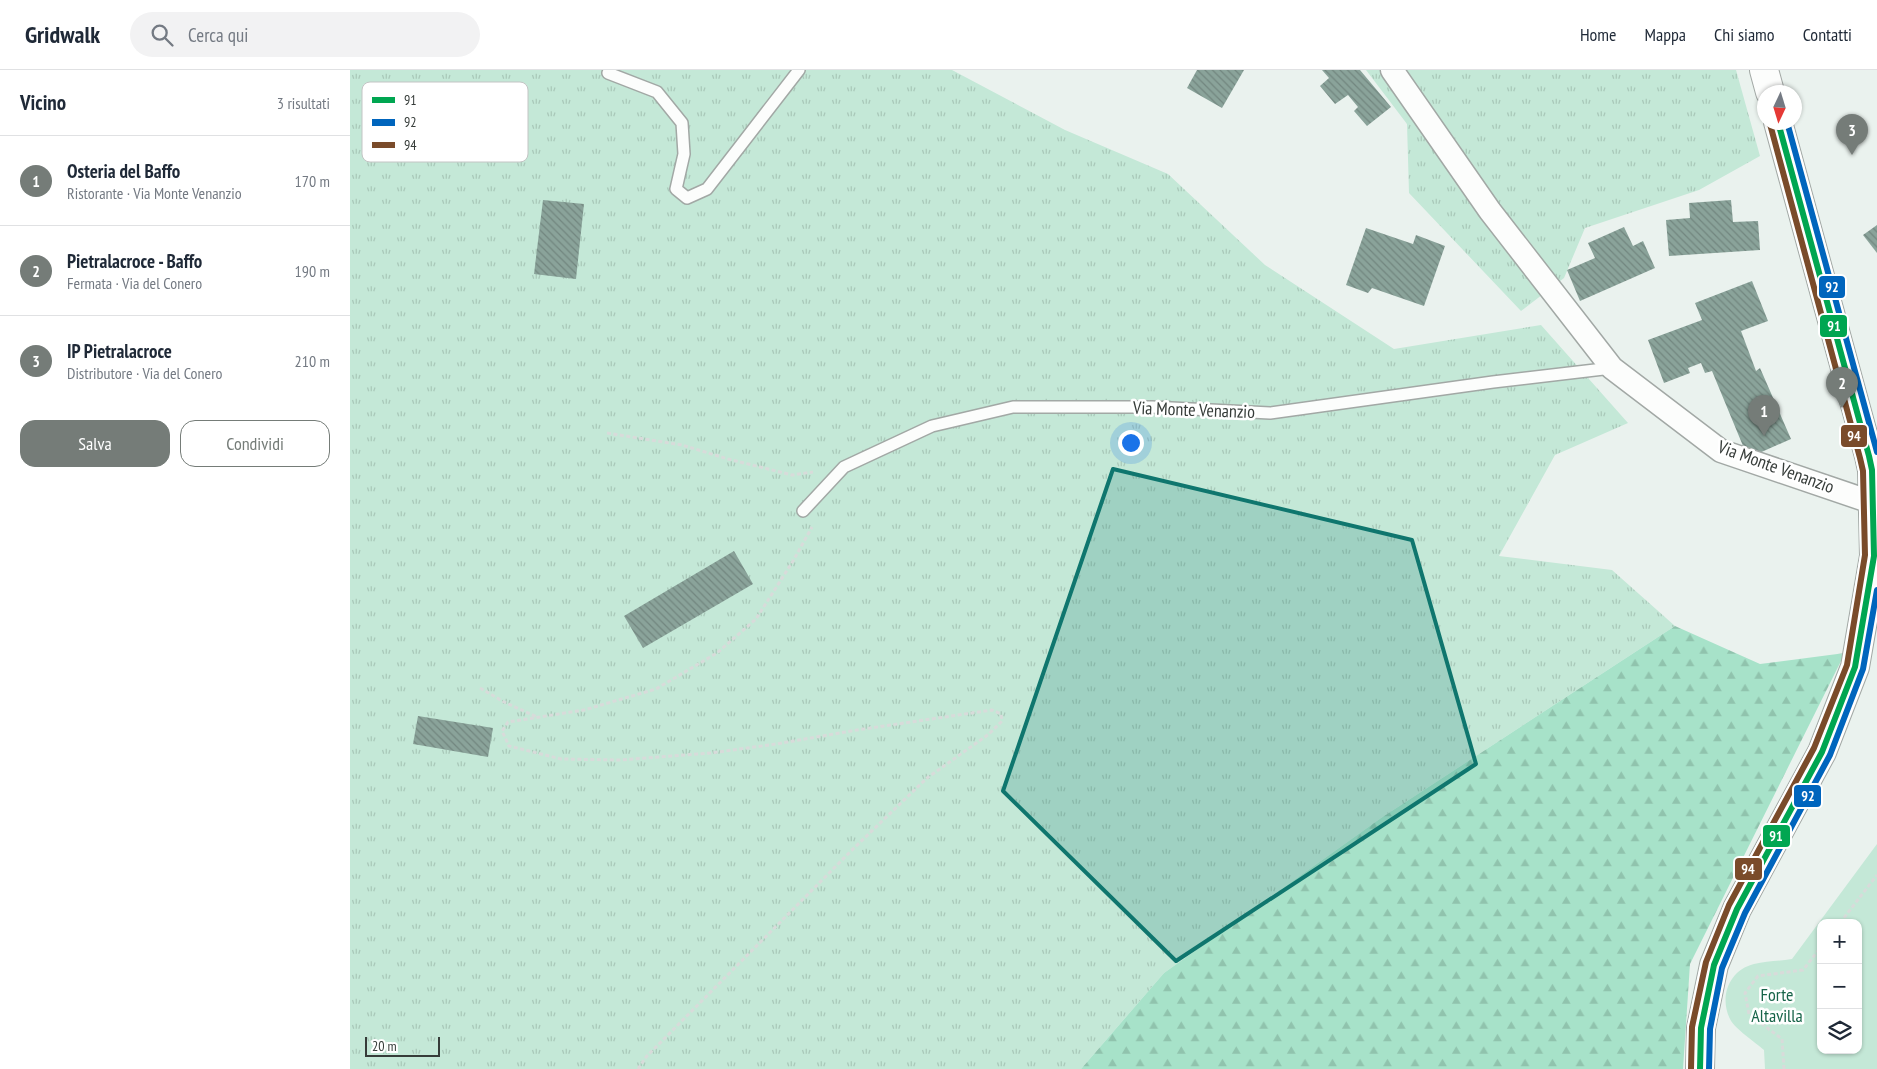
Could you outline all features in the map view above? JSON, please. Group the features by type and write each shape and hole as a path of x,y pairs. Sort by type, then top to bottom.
{"main road":[{"path":"1764,70 1768,85"},
{"path":"1700,1069 1701,1028 1714,965 1737,909 1822,752 1855,667 1874,556 1875,503 1869,456 1780,130"}],"street":[{"name":"Via Monte Venanzio","path":"1392,70 1490,212 1612,368 1721,451 1875,503"}],"lane":[{"path":"608,73 657,92 682,124 684,154 676,189 687,198 708,189 799,70"},
{"name":"Via Monte Venanzio","path":"803,511 844,467 932,426 1013,408 1152,407 1270,413 1493,382 1612,368"}],"path":[{"path":"607,433 682,445 792,475 844,467"},
{"path":"638,1069 646,1057 850,852 927,778 989,734 1002,721 1001,714 992,710 711,753 620,760 561,759 509,746 502,730 508,722 584,710 656,689 717,654 756,619 815,522"},
{"path":"480,688 538,718"},
{"path":"1843,919 1877,875"},
{"path":"1784,1069 1782,1039 1749,1014 1745,993 1758,976 1803,970 1817,952"}],"highlighted area":[{"path":"1113,469 1412,540 1476,764 1176,961 1003,791"}],"green space":[{"path":"350,70 952,70 1065,130 1168,174 1265,265 1394,349 1541,325 1628,423 1555,455 1499,556 1612,570 1675,626 1381,818 1164,973 1081,1069 350,1069"},
{"path":"1366,70 1736,70 1760,156 1699,190 1585,228 1564,278 1521,311 1409,193 1407,124"},
{"path":"1675,626 1760,664 1845,653 1690,964 1683,1069 1081,1069 1164,973 1381,818"},
{"name":"Forte Altavilla","path":"1877,844 1877,1069 1765,1069 1764,1050 1733,1023 1727,1011 1726,1002 1729,986 1738,972 1745,967 1759,963 1792,959 1817,925 1817,1054 1862,1054 1862,919 1822,919"}],"building":[{"path":"1197,70 1244,70 1222,108 1187,88"},
{"path":"1322,70 1360,70 1391,107 1367,126 1354,111 1358,107 1348,95 1335,104 1320,86 1329,78"},
{"path":"543,200 584,204 576,279 534,274"},
{"path":"1731,200 1733,222 1758,221 1760,250 1669,256 1666,220 1690,218 1689,203"},
{"path":"1877,225 1877,253 1863,235"},
{"path":"1624,227 1633,246 1643,241 1655,268 1580,301 1567,270 1595,258 1588,243"},
{"path":"1366,228 1413,244 1416,235 1445,246 1424,306 1372,288 1368,293 1346,285"},
{"path":"1752,281 1768,321 1741,331 1756,371 1760,368 1791,439 1748,458 1712,371 1705,373 1701,363 1688,368 1690,373 1664,383 1648,340 1702,320 1695,303"},
{"path":"734,551 753,584 643,648 624,616"},
{"path":"418,716 493,728 488,757 413,744"}],"transit line":[{"name":"94","path":"1691,1069 1692,1027 1706,962 1729,905 1814,748 1847,665 1865,555 1863,471 1772,130"},
{"name":"91","path":"1700,1069 1701,1028 1714,965 1737,909 1822,752 1855,667 1874,556 1872,470 1869,456 1780,130"},
{"name":"92","path":"1789,130 1877,452"},
{"name":"92","path":"1709,1069 1710,1029 1722,968 1745,913 1830,755 1863,669 1877,590"}],"place":[{"name":"IP Pietralacroce","path":"1852,155"},
{"name":"Pietralacroce - Baffo","path":"1842,408"},
{"name":"Osteria del Baffo","path":"1764,436"}]}
